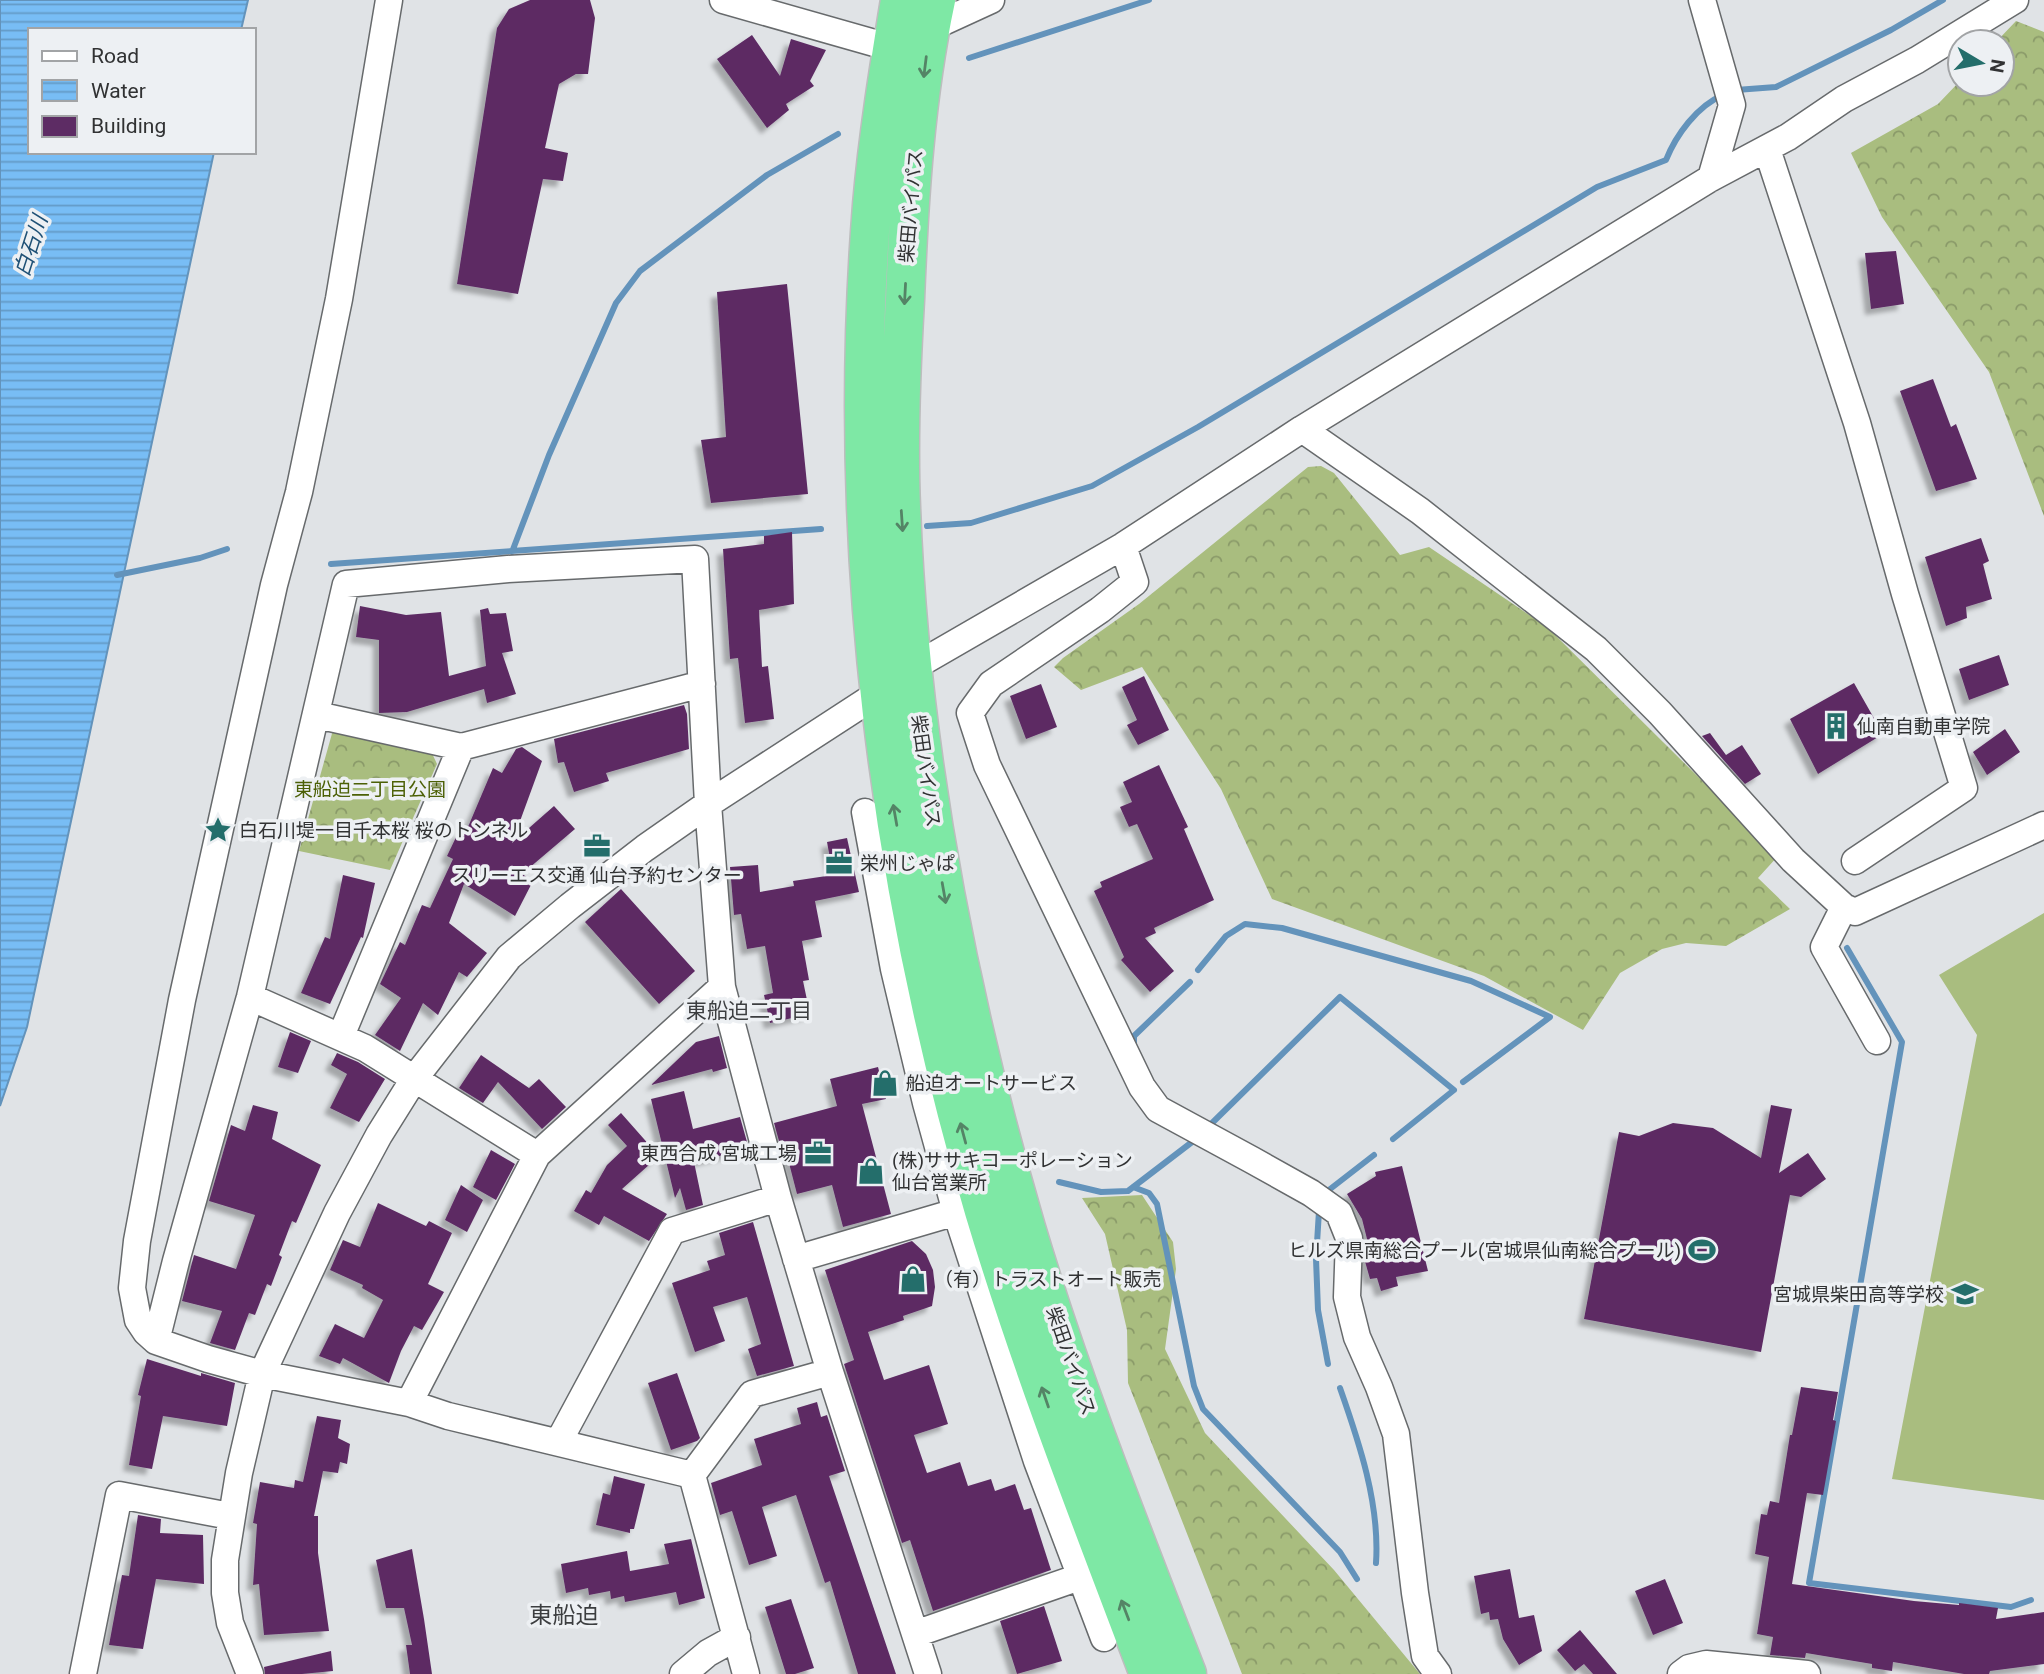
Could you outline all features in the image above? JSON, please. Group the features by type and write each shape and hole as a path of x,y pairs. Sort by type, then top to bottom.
{"highway":[{"name":"柴田バイパス","path":"900,0 883,103 872,203 864,374 864,458 879,693 908,961 961,1124 984,1210 1030,1354 1094,1572 1149,1674"},
{"name":"柴田バイパス","path":"933,14 908,237 901,372 901,506 912,668 930,810 951,930 987,1087 1027,1231 1110,1474 1187,1674"}],"street":[{"path":"389,0 339,299 299,492 274,585 182,1000 137,1241 132,1288 138,1320 156,1341 208,1359 262,1374 409,1403 449,1416 692,1475"},
{"path":"723,0 892,48"},
{"path":"933,14 991,0"},
{"path":"1702,0 1729,94 1711,178"},
{"path":"250,1674 230,1622 225,1592 225,1560 230,1516 262,1374 337,1213 379,1135 414,1079 509,957 634,856 708,804 879,693 912,668 1123,546 1302,429 1711,178 1788,137 1844,99 1917,60 2015,0"},
{"path":"1767,149 1857,423 1964,788 1855,861"},
{"path":"1302,429 1420,511 1596,649 1660,713 1793,860 1844,907 1855,912 2044,825"},
{"path":"1123,546 1135,582 1100,610 991,684 970,713 987,765 1143,1087 1158,1109 1276,1173 1339,1213 1349,1238 1347,1297 1357,1337 1396,1434 1425,1657 1438,1674"},
{"path":"156,1341 250,997 346,584 508,569 695,559 708,804 722,987 796,1259 928,1674"},
{"path":"317,715 461,747 702,684"},
{"path":"341,1036 461,747"},
{"path":"865,812 908,961 926,1103 956,1212 1037,1461 1094,1572 1104,1638"},
{"path":"1844,907 1824,947 1877,1041"},
{"path":"409,1403 537,1155 722,987"},
{"path":"250,997 341,1036 387,1061 537,1155"},
{"path":"559,1441 672,1231 778,1198"},
{"path":"796,1259 956,1212"},
{"path":"692,1475 752,1394 830,1372"},
{"path":"692,1475 746,1674"},
{"path":"83,1674 119,1495 230,1516"},
{"path":"915,1634 1094,1572"},
{"path":"683,1674 708,1653 737,1637"},
{"path":"1681,1674 1689,1668 1706,1664 1807,1674"}],"green space":[{"path":"2016,21 2044,32 2044,516 1989,372 1882,217 1851,153 1938,104 1946,96 1946,98 2016,98 2016,28 2009,28"},
{"path":"1321,466 1334,473 1400,555 1429,547 1547,627 1778,856 1758,878 1790,909 1726,946 1686,943 1662,949 1620,973 1583,1030 1484,976 1272,899 1221,789 1142,667 1081,690 1054,667 1139,604 1308,467"},
{"name":"東船迫二丁目公園","path":"333,730 430,749 437,764 390,870 299,851"},
{"path":"2044,913 2044,1500 1892,1479 1977,1035 1939,975"},
{"path":"1142,1195 1173,1242 1176,1269 1165,1349 1205,1433 1334,1570 1420,1674 1242,1674 1128,1383 1127,1330 1105,1234 1082,1198"}],"water":[{"name":"白石川","path":"0,0 248,0 241,28 28,28 28,154 214,154 27,1027 0,1106"}],"building":[{"path":"530,0 590,0 595,18 588,74 576,74 559,84 545,148 568,153 563,181 543,179 518,294 457,284 497,28 509,9"},
{"path":"752,35 780,76 791,39 826,50 810,81 814,86 786,104 789,110 767,128 717,59"},
{"path":"1896,251 1904,304 1871,309 1865,253"},
{"path":"787,284 808,494 711,503 701,440 726,437 717,292"},
{"path":"1933,379 1951,427 1956,424 1977,479 1936,491 1900,391"},
{"path":"792,532 794,604 759,610 762,667 768,666 774,719 745,723 738,658 730,659 723,549 764,544 764,536"},
{"path":"1981,538 1989,561 1983,564 1992,599 1966,607 1967,618 1946,626 1925,557"},
{"path":"360,606 406,615 441,612 449,676 486,666 480,610 488,608 490,614 506,613 513,651 502,653 516,694 487,703 484,689 407,712 379,713 379,640 356,637"},
{"path":"1999,655 2009,685 1969,700 1959,669"},
{"path":"1144,676 1169,730 1138,745 1127,725 1137,720 1122,687"},
{"name":"仙南自動車学院","path":"1854,683 1883,734 1818,774 1790,719"},
{"path":"1041,684 1057,727 1026,739 1010,696"},
{"path":"684,705 689,749 606,773 609,781 574,792 564,762 558,763 554,739"},
{"path":"2005,729 2020,752 1987,775 1973,752"},
{"path":"1710,733 1726,755 1742,745 1761,774 1745,784 1702,736"},
{"path":"522,747 542,761 512,843 554,806 575,829 522,874 533,881 515,916 464,884 449,923 487,953 467,977 459,972 438,1015 423,1003 400,1051 375,1035 401,998 380,984 400,942 405,945 422,905 430,908 453,859 447,856 459,831 465,834 493,768 502,773 516,749"},
{"path":"1159,765 1188,827 1184,829 1214,900 1154,928 1156,933 1145,938 1174,971 1150,992 1121,960 1124,957 1094,891 1102,887 1100,882 1153,859 1137,824 1129,827 1120,807 1132,802 1123,782"},
{"path":"847,838 859,892 815,901 822,937 802,941 809,980 803,981 810,1014 770,1023 764,995 773,993 765,946 747,949 741,914 734,915 730,867 758,865 760,892 794,886 793,881 833,875 827,842"},
{"path":"343,875 375,883 363,938 361,937 330,1004 301,993 325,937 330,939"},
{"path":"621,889 695,971 659,1004 585,922"},
{"path":"290,1032 311,1041 298,1073 278,1067"},
{"path":"719,1036 727,1068 713,1072 712,1069 651,1085 696,1042"},
{"path":"337,1053 385,1079 359,1122 330,1108 347,1074 331,1065"},
{"path":"481,1055 529,1088 539,1079 566,1107 542,1129 498,1082 483,1103 459,1088"},
{"path":"878,1067 886,1099 862,1104 891,1214 843,1227 832,1185 797,1194 783,1140 779,1141 774,1123 837,1106 830,1079"},
{"path":"684,1091 693,1129 740,1117 749,1149 694,1162 703,1205 686,1210 680,1188 675,1198 651,1099"},
{"path":"253,1105 278,1112 272,1139 321,1165 296,1223 292,1221 271,1286 267,1284 255,1315 249,1313 235,1350 210,1343 222,1311 182,1301 194,1255 236,1269 255,1215 209,1201 231,1125 245,1131"},
{"path":"1771,1105 1792,1109 1779,1173 1808,1153 1826,1179 1801,1197 1790,1195 1761,1352 1584,1319 1619,1132 1639,1136 1673,1123 1713,1128 1761,1158"},
{"path":"621,1113 659,1156 622,1189 667,1214 649,1241 604,1216 599,1225 574,1211 586,1190 591,1193 607,1165 627,1146 608,1125"},
{"path":"491,1150 515,1164 496,1200 473,1187"},
{"path":"1402,1166 1428,1271 1396,1277 1398,1286 1381,1291 1377,1278 1370,1279 1364,1258 1364,1248 1369,1247 1362,1219 1347,1194 1376,1176 1375,1172"},
{"path":"461,1185 483,1200 467,1232 445,1220"},
{"path":"378,1203 426,1226 429,1221 452,1233 428,1284 444,1292 422,1330 414,1326 389,1383 343,1358 340,1364 319,1356 335,1324 364,1338 383,1300 362,1288 363,1285 330,1270 343,1240 360,1247"},
{"path":"753,1222 794,1366 757,1376 748,1349 761,1344 747,1297 713,1307 725,1341 695,1352 672,1283 710,1270 707,1261 725,1255 719,1233"},
{"path":"912,1241 926,1254 933,1270 935,1287 932,1306 903,1316 904,1320 868,1332 884,1380 929,1365 948,1424 914,1435 927,1473 960,1462 968,1486 991,1479 995,1491 1015,1484 1024,1510 1031,1508 1051,1570 933,1611 910,1540 902,1543 844,1364 854,1360 825,1270"},
{"path":"147,1359 201,1376 201,1373 235,1383 227,1426 163,1416 152,1469 129,1465 141,1396 138,1395"},
{"path":"677,1373 700,1438 671,1450 648,1383"},
{"path":"1801,1387 1838,1392 1833,1420 1836,1421 1823,1495 1807,1493 1792,1584 1914,1601 1998,1608 1996,1619 2044,1612 2044,1664 1990,1671 1989,1674 1964,1674 1893,1662 1892,1671 1872,1668 1872,1664 1806,1653 1805,1658 1770,1655 1773,1637 1757,1634 1769,1557 1755,1554 1761,1514 1767,1515 1770,1501 1779,1503"},
{"path":"817,1402 821,1417 827,1415 845,1471 829,1476 896,1674 858,1674 830,1581 825,1583 796,1495 762,1507 777,1556 749,1565 732,1511 720,1515 711,1483 762,1465 754,1439 801,1424 797,1408"},
{"path":"317,1416 341,1420 338,1438 350,1444 347,1464 340,1462 338,1473 323,1471 314,1516 318,1516 318,1553 329,1631 264,1635 259,1584 253,1585 257,1524 253,1523 260,1482 294,1488 295,1480 303,1482"},
{"path":"614,1476 645,1484 634,1529 630,1529 630,1533 596,1525 603,1493 610,1495"},
{"path":"138,1515 161,1519 160,1533 203,1535 204,1584 156,1579 143,1649 109,1645 122,1575 129,1576"},
{"path":"691,1539 705,1598 679,1605 676,1592 625,1602 624,1596 611,1599 610,1591 589,1595 588,1588 566,1593 561,1564 627,1551 630,1571 669,1564 664,1544"},
{"path":"412,1549 432,1674 410,1674 406,1645 412,1645 404,1608 386,1608 376,1560"},
{"path":"1510,1569 1519,1618 1534,1615 1542,1651 1519,1665 1503,1639 1498,1619 1490,1620 1489,1612 1481,1614 1474,1576"},
{"path":"1665,1579 1683,1623 1653,1635 1635,1591"},
{"path":"791,1599 814,1668 786,1674 765,1607"},
{"path":"1044,1606 1062,1661 1017,1674 1000,1621"},
{"path":"1580,1630 1617,1674 1593,1674 1584,1664 1575,1671 1557,1650"},
{"path":"331,1651 333,1671 265,1674 264,1667"}],"waterway":[{"path":"969,58 1149,0"},
{"path":"1736,90 1776,87 1891,30 1943,0"},
{"path":"927,526 971,523 1092,486 1198,427 1597,187 1666,160 1688,122 1705,106 1723,95"},
{"path":"512,552 549,455 616,303 640,271 767,175 838,134"},
{"path":"331,564 821,529"},
{"path":"117,575 200,558 227,549"},
{"path":"1198,970 1226,936 1245,924 1282,928 1471,981 1550,1017 1463,1082"},
{"path":"1847,948 1902,1042 1809,1583 2011,1607 2031,1600"},
{"path":"1134,1044 1134,1036 1190,982"},
{"path":"1208,1127 1340,997 1454,1090 1393,1139"},
{"path":"1059,1182 1101,1192 1128,1191 1196,1139"},
{"path":"1325,1193 1374,1155"},
{"path":"1133,1187 1149,1193 1157,1204 1194,1386 1203,1409 1340,1552 1357,1579"},
{"path":"1319,1211 1316,1259 1318,1310 1328,1364"},
{"path":"1340,1388 1367,1474 1375,1518 1376,1563"}],"place":[{"name":"仙南自動車学院","path":"1836,726"},
{"name":"白石川堤一目千本桜 桜のトンネル","path":"218,830"},
{"name":"スリーエス交通 仙台予約センター","path":"597,846"},
{"name":"栄州じゃぱ","path":"839,863"},
{"name":"船迫オートサービス","path":"885,1083"},
{"name":"東西合成 宮城工場","path":"818,1153"},
{"name":"(株)ササキコーポレーション 仙台営業所","path":"871,1171"},
{"name":"ヒルズ県南総合プール(宮城県仙南総合プール)","path":"1702,1250"},
{"name":"（有）トラストオート販売","path":"913,1279"},
{"name":"宮城県柴田高等学校","path":"1965,1294"}],"district":[{"name":"東船迫二丁目","path":"749,1011"},
{"name":"東船迫","path":"564,1615"}]}
